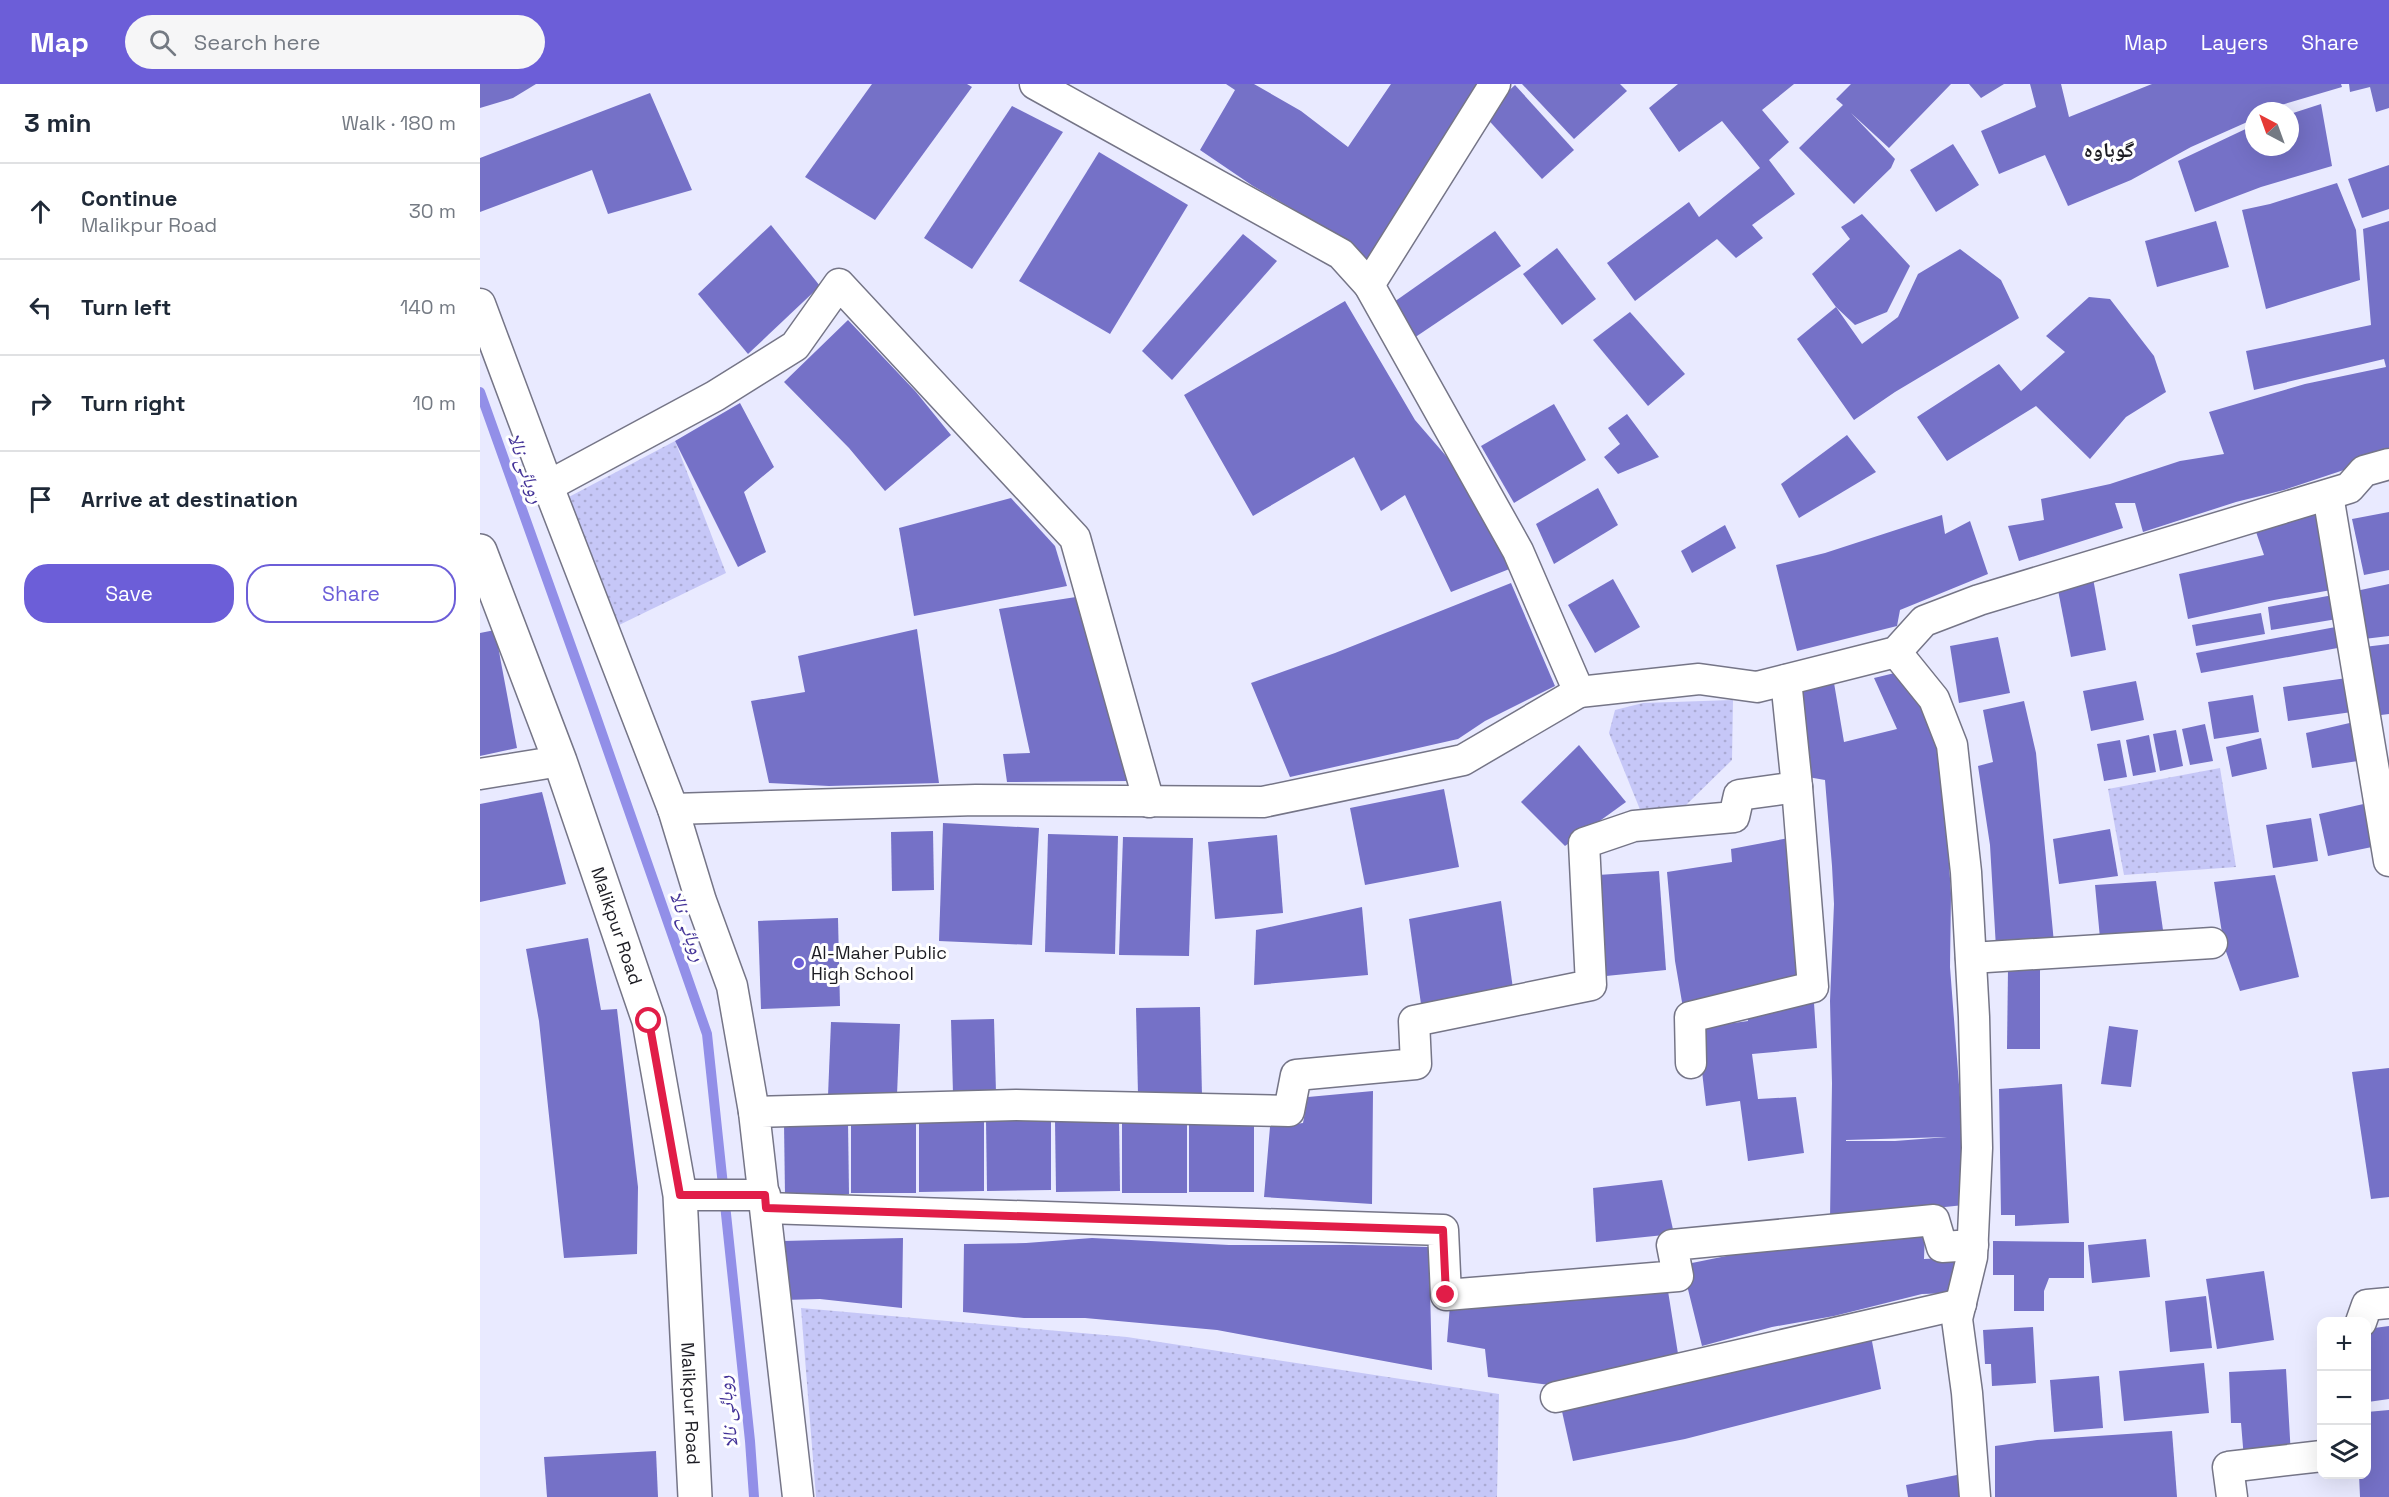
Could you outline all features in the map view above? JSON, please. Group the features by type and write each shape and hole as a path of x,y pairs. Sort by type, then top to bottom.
{"street":[{"path":"1369,285 1495,84"},
{"path":"1051,88 1341,254 1369,285 1518,551 1579,692"},
{"path":"548,486 715,396 795,346 839,284 1075,538 1149,802"},
{"path":"480,304 673,809 701,901 732,986 754,1112 760,1200 798,1497"},
{"path":"673,809 976,800 1263,802 1462,760 1579,692 1699,679 1757,687 1896,652 1924,621 1979,600 2328,495 2349,488 2364,471 2389,464"},
{"path":"2328,495 2389,861"},
{"name":"Malikpur Road","path":"480,551 560,761 649,1021 691,1195 695,1497"},
{"path":"1896,652 1934,699 1952,746 1966,872 1977,1148 1973,1245 1957,1319 1967,1393 1976,1497"},
{"path":"1691,1063 1690,1017 1814,987 1786,680"},
{"path":"480,774 560,761"},
{"path":"754,1112 1016,1105 1289,1111 1296,1076 1416,1064 1414,1021 1590,985 1584,843 1634,826 1734,817 1739,795 1797,787"},
{"path":"1971,958 2212,943"},
{"path":"691,1195 1443,1230 1446,1295 1678,1276 1672,1245 1934,1220 1942,1247 1973,1245"},
{"path":"2363,1317 2367,1305 2389,1302"},
{"path":"1556,1397 1961,1304"},
{"path":"2232,1497 2228,1467 2317,1457"}],"shaded area":[{"path":"675,441 726,573 615,627 565,499"},
{"path":"1733,700 1732,760 1685,806 1641,812 1609,733 1615,710 1643,703"},
{"path":"2220,768 2236,867 2124,875 2108,789"},
{"path":"801,1308 1127,1337 1499,1394 1497,1497 816,1497"}],"building":[{"path":"480,84 536,84 513,98 480,108"},
{"path":"872,84 967,84 972,87 875,220 805,177"},
{"path":"1226,84 1254,84 1301,111 1348,147 1391,84 1486,84 1369,260 1200,150 1235,90"},
{"path":"1522,84 1620,84 1627,91 1574,139"},
{"path":"1678,84 1794,84 1762,110 1789,142 1769,160 1795,194 1752,225 1763,238 1736,258 1717,239 1635,301 1607,263 1689,202 1699,217 1760,168 1722,121 1679,152 1649,108"},
{"path":"1851,84 1951,84 1889,148 1851,113 1895,159 1891,168 1854,204 1799,148 1843,105 1836,99"},
{"path":"1969,84 2004,84 1981,98"},
{"path":"2030,84 2061,84 2069,117 2152,84 2341,84 2342,87 2291,102 2245,102 2245,123 2191,147 2131,180 2068,206 2045,155 1999,174 1981,131 2036,107"},
{"path":"2349,84 2389,84 2389,108 2376,112 2370,87 2350,92"},
{"path":"1515,85 1574,150 1542,179 1483,114"},
{"path":"650,93 692,190 608,214 592,170 480,212 480,158"},
{"path":"2321,104 2332,166 2261,187 2195,212 2178,161 2245,129 2245,156 2299,156 2299,111"},
{"path":"1012,106 1063,132 972,269 924,238"},
{"path":"1953,144 1979,185 1936,212 1910,170"},
{"path":"1099,152 1188,205 1110,334 1019,281"},
{"path":"2389,165 2389,209 2362,218 2348,179"},
{"path":"2337,183 2356,230 2360,280 2266,309 2242,210 2270,204"},
{"path":"1862,214 1910,266 1887,312 1855,325 1836,307 1812,274 1850,239 1841,227"},
{"path":"2216,221 2229,267 2157,287 2145,241"},
{"path":"2389,221 2389,455 2284,490 2236,502 2143,532 2135,503 2115,503 2123,528 2019,561 2008,526 2044,520 2041,499 2110,484 2180,461 2224,454 2209,412 2305,384 2386,367 2384,359 2254,390 2246,351 2371,325 2363,229"},
{"path":"771,225 820,286 748,354 698,294"},
{"path":"1495,231 1521,266 1414,338 1394,302"},
{"path":"1243,234 1277,261 1172,380 1142,351"},
{"path":"1557,248 1596,299 1562,325 1523,274"},
{"path":"1960,249 2001,280 2019,318 1895,392 1854,420 1797,339 1836,307 1862,344 1898,317 1918,274"},
{"path":"2089,297 2110,299 2154,356 2166,392 2126,417 2090,459 2036,406 1947,461 1917,417 1999,364 2021,391 2065,352 2046,336"},
{"path":"1345,301 1415,420 1453,464 1512,568 1451,592 1405,495 1381,511 1354,457 1253,516 1184,395"},
{"path":"1630,312 1685,374 1648,406 1593,340"},
{"path":"848,320 916,392 951,435 885,491 849,448 784,382"},
{"path":"740,403 774,467 744,492 766,552 738,567 675,441"},
{"path":"1554,404 1586,460 1514,503 1481,446"},
{"path":"1627,414 1659,457 1618,474 1604,457 1620,444 1608,428"},
{"path":"1847,435 1876,472 1799,518 1781,484"},
{"path":"1598,488 1618,525 1554,564 1536,524"},
{"path":"1011,498 1055,546 1067,586 914,616 899,528"},
{"path":"2322,512 2337,589 2188,619 2179,574 2264,555 2255,529"},
{"path":"2389,512 2389,570 2364,575 2352,519"},
{"path":"1942,515 1945,534 1970,521 1988,574 1900,610 1897,626 1797,651 1776,565 1825,553"},
{"path":"1725,525 1736,548 1692,573 1681,551"},
{"path":"2093,578 2106,650 2071,657 2057,585"},
{"path":"1613,579 1640,627 1595,653 1568,605"},
{"path":"1511,583 1555,686 1485,721 1458,739 1290,777 1251,683 1335,653"},
{"path":"2389,584 2389,636 2364,639 2351,592"},
{"path":"2333,595 2337,619 2271,630 2268,607"},
{"path":"1076,597 1128,781 1007,782 1003,754 1030,753 999,609"},
{"path":"2261,613 2265,634 2196,646 2192,625"},
{"path":"2341,626 2343,647 2201,673 2196,653"},
{"path":"917,629 939,783 829,786 769,783 751,701 805,692 798,656"},
{"path":"495,630 517,748 480,756 480,633"},
{"path":"1998,637 2010,693 1959,703 1950,646"},
{"path":"2389,644 2389,714 2373,716 2364,647"},
{"path":"1903,671 1927,706 1936,742 1946,820 1951,893 1950,967 1963,1137 1964,1205 1830,1219 1832,1083 1830,1001 1834,904 1832,866 1825,780 1802,776 1795,689 1833,677 1844,742 1897,729 1874,678","holes":["1947,1137 1895,1141 1846,1140"]},
{"path":"2347,678 2352,712 2288,721 2283,687"},
{"path":"2136,681 2144,720 2091,731 2083,691"},
{"path":"2253,695 2259,732 2214,739 2208,702"},
{"path":"2024,701 2036,753 2054,943 1996,948 1990,845 1978,766 1993,762 1983,710"},
{"path":"2354,722 2358,761 2312,768 2306,733"},
{"path":"2205,724 2213,761 2190,765 2182,729"},
{"path":"2176,730 2183,766 2160,771 2153,734"},
{"path":"2149,735 2156,772 2133,776 2126,740"},
{"path":"2261,738 2267,769 2232,777 2226,747"},
{"path":"2120,740 2127,777 2104,781 2097,744"},
{"path":"1579,745 1626,802 1565,846 1521,802"},
{"path":"1444,789 1459,867 1365,885 1350,808"},
{"path":"542,792 566,884 480,902 480,804"},
{"path":"2368,803 2377,846 2328,856 2319,814"},
{"path":"2311,818 2318,861 2273,868 2266,825"},
{"path":"943,823 1039,828 1032,945 939,941"},
{"path":"2110,829 2118,876 2059,884 2053,839"},
{"path":"933,831 934,890 892,891 891,832"},
{"path":"1048,834 1118,836 1115,954 1045,952"},
{"path":"1277,835 1283,913 1215,919 1208,842"},
{"path":"1123,837 1193,838 1189,956 1119,955"},
{"path":"1789,838 1801,979 1683,1008 1675,961 1667,872 1732,862 1731,849"},
{"path":"1659,871 1666,970 1606,976 1598,875"},
{"path":"2275,875 2299,977 2240,991 2224,946 2214,882"},
{"path":"2156,881 2164,937 2100,938 2095,885"},
{"path":"1501,901 1513,989 1421,1004 1409,919"},
{"path":"1362,907 1368,975 1254,985 1256,930"},
{"name":"Al-Maher Public High School","path":"838,918 840,1006 761,1009 758,921"},
{"path":"588,938 601,1010 617,1009 638,1187 637,1254 564,1258 539,1021 526,949"},
{"path":"2008,969 2040,969 2040,1049 2007,1049"},
{"path":"1814,1003 1817,1048 1752,1054 1758,1099 1796,1097 1804,1153 1748,1161 1740,1101 1706,1106 1697,1028 1748,1021 1747,1008"},
{"path":"1200,1007 1202,1096 1138,1094 1136,1008"},
{"path":"994,1019 996,1093 953,1094 951,1020"},
{"path":"831,1022 900,1024 897,1095 828,1096"},
{"path":"2109,1026 2138,1030 2131,1087 2101,1084"},
{"path":"2389,1068 2389,1197 2371,1199 2352,1072"},
{"path":"2062,1084 2069,1223 2015,1226 2015,1215 2001,1215 1999,1089"},
{"path":"1373,1091 1372,1204 1264,1197 1270,1127 1303,1123 1308,1097"},
{"path":"1051,1118 1051,1190 987,1191 986,1119"},
{"path":"984,1119 984,1191 919,1192 919,1120"},
{"path":"1254,1119 1254,1192 1189,1192 1189,1120"},
{"path":"916,1120 916,1193 851,1193 851,1121"},
{"path":"1055,1120 1119,1120 1120,1191 1056,1192"},
{"path":"1187,1120 1187,1193 1122,1193 1122,1121"},
{"path":"848,1122 849,1194 785,1195 784,1123"},
{"path":"1662,1180 1674,1234 1596,1242 1593,1188"},
{"path":"1925,1232 1924,1259 1962,1257 1952,1293 1922,1294 1834,1316 1772,1327 1702,1346 1682,1265 1761,1249"},
{"path":"903,1238 902,1308 820,1299 783,1300 783,1241"},
{"path":"1092,1238 1229,1245 1429,1247 1432,1370 1217,1330 1085,1318 1024,1318 963,1312 964,1244 1026,1243"},
{"path":"2146,1239 2150,1277 2092,1283 2088,1245"},
{"path":"1993,1241 2084,1242 2084,1278 2049,1278 2044,1291 2044,1311 2014,1311 2014,1275 1993,1275"},
{"path":"2264,1271 2274,1340 2217,1349 2206,1279"},
{"path":"1668,1291 1679,1360 1550,1385 1488,1377 1485,1349 1447,1342 1450,1305"},
{"path":"2206,1296 2212,1348 2170,1352 2165,1301"},
{"path":"2389,1326 2389,1399 2371,1402 2371,1371 2371,1328"},
{"path":"2033,1327 2036,1383 1992,1386 1991,1364 1985,1364 1983,1330"},
{"path":"1871,1336 1881,1389 1685,1439 1573,1461 1561,1407"},
{"path":"2204,1363 2209,1413 2124,1421 2119,1371"},
{"path":"2286,1369 2291,1456 2244,1459 2241,1423 2231,1423 2229,1372"},
{"path":"2099,1376 2103,1428 2054,1432 2050,1380"},
{"path":"2389,1410 2389,1497 2360,1497 2359,1479 2371,1479 2371,1412"},
{"path":"2172,1431 2177,1497 1995,1497 1995,1446 2037,1440"},
{"path":"656,1451 658,1497 547,1497 544,1457"},
{"path":"1967,1473 1966,1497 1908,1497 1906,1485"}],"waterway":[{"name":"روہائی نالا","path":"480,392 707,1034 754,1497"}],"place":[{"name":"Al-Maher Public High School","path":"799,963"}],"district":[{"name":"گوہاوہ","path":"2109,150"}],"route":[{"path":"649,1021 680,1195 765,1195 766,1208 1443,1230 1446,1295"}]}
